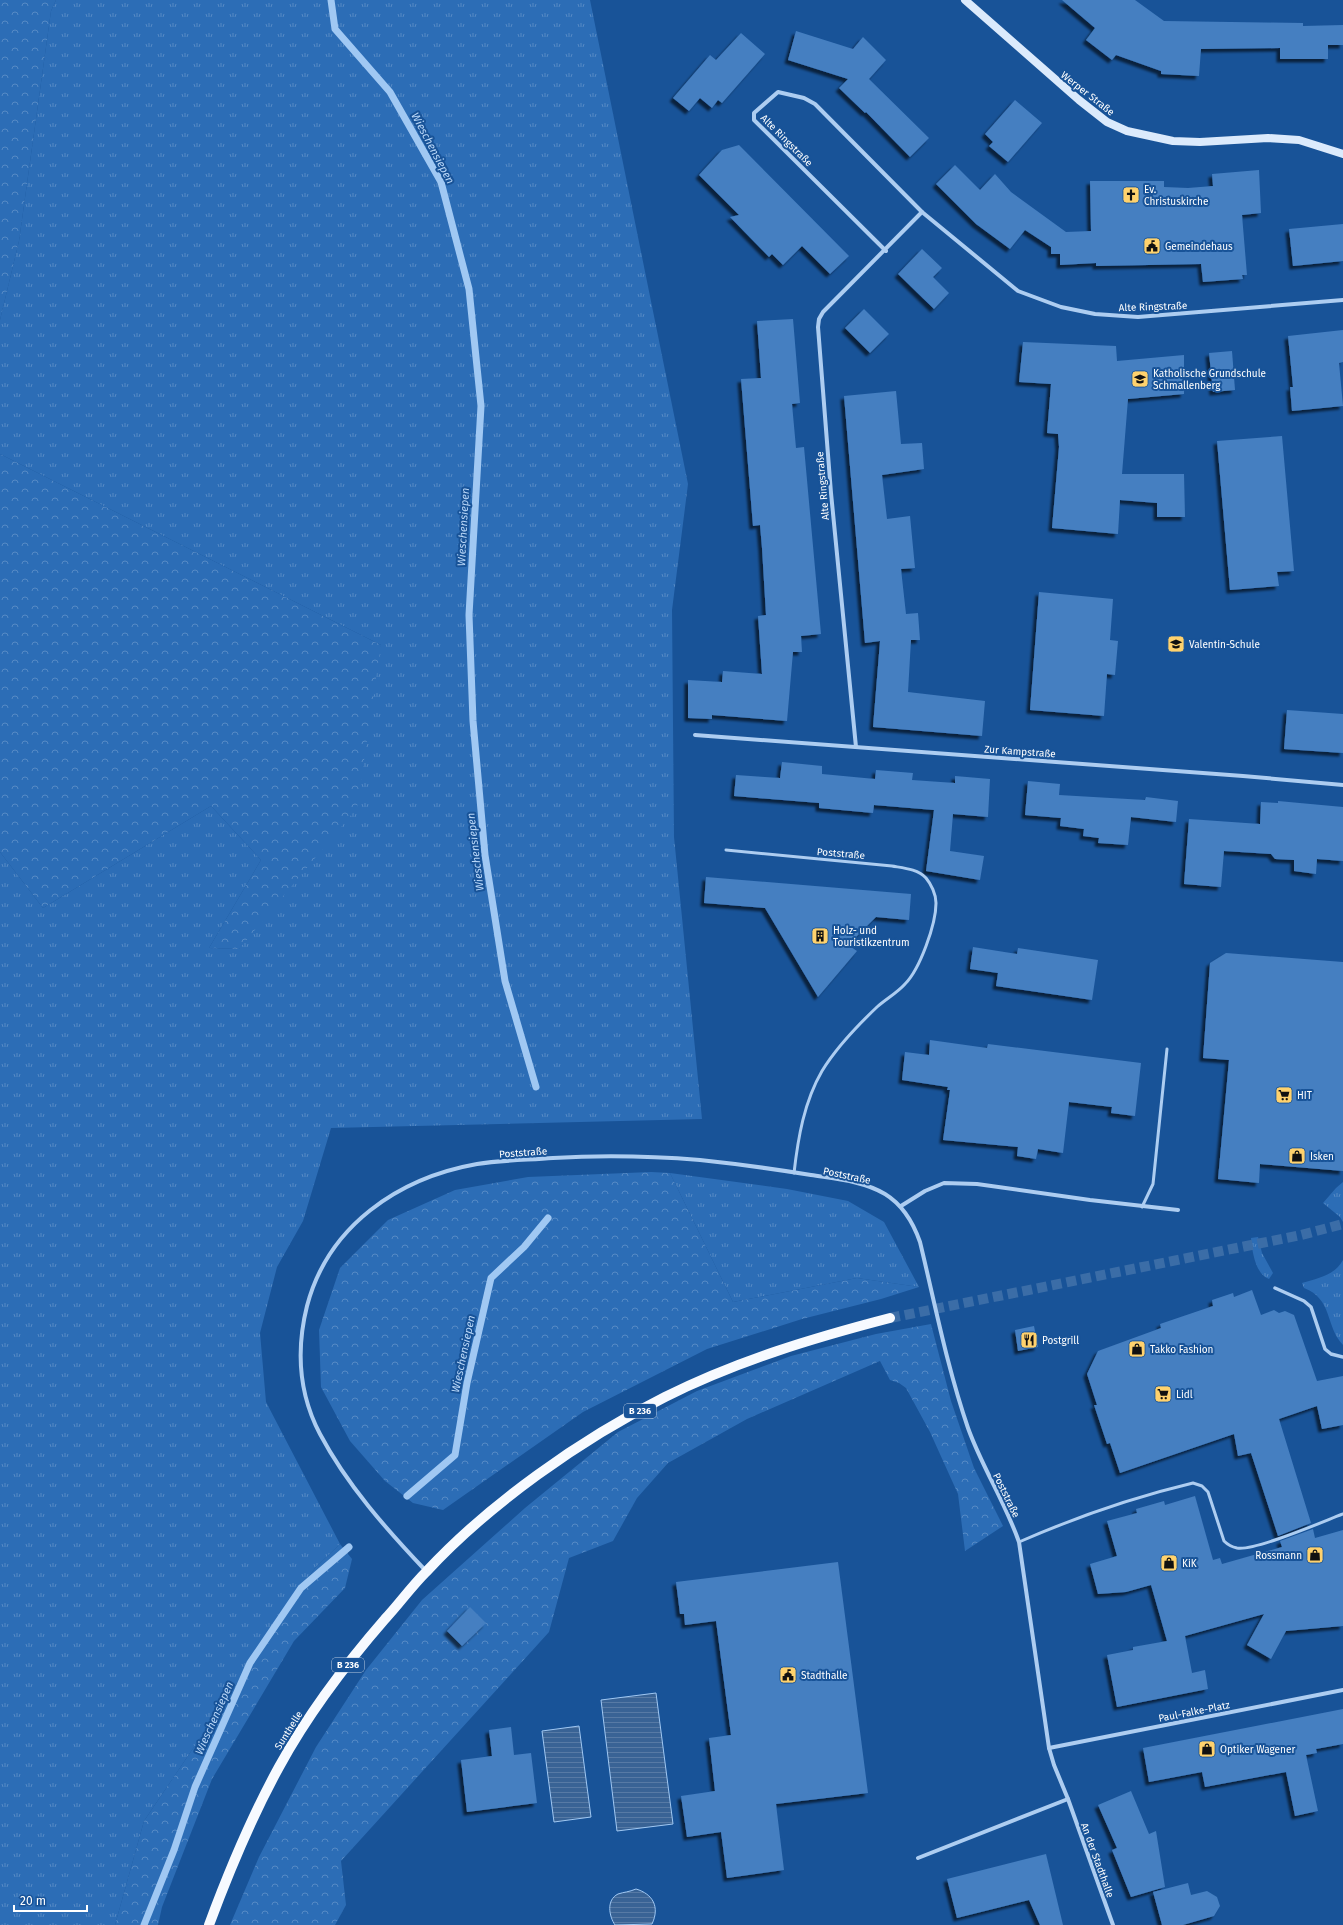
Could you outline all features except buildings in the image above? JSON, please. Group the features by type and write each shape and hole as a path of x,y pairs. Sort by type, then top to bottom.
{"main road":[{"name":"Werper Straße","path":"965,0 1079,100 1107,122 1127,131 1173,141 1200,142 1268,138 1299,140 1329,148 1343,154"},
{"name":"B 236","path":"426,1572 467,1532 531,1481 572,1452 664,1397 725,1370 780,1349 890,1318"},
{"name":"Sunthelle","path":"209,1925 233,1860 280,1765 327,1691 366,1642 426,1572"}],"street":[{"name":"Alte Ringstraße","path":"886,251 754,120 754,113 778,92 810,100 922,212 1018,291 1061,307 1103,315 1138,317 1343,300"},
{"name":"Alte Ringstraße","path":"856,748 831,500 818,327 819,319 824,312 886,251 922,212"},
{"name":"Zur Kampstraße","path":"695,735 1243,776 1343,785"},
{"name":"Poststraße","path":"426,1572 379,1518 334,1459 320,1433 302,1382 300,1351 303,1324 316,1277 326,1257 353,1224 384,1200 408,1186 453,1170 476,1164 568,1157 637,1156 733,1163 866,1185 886,1194 901,1206 914,1223 920,1242 945,1348 968,1429 979,1457 1011,1519 1019,1542 1049,1748 1054,1765 1068,1799"},
{"path":"901,1206 926,1191 944,1183 977,1184 1142,1207 1178,1210"},
{"path":"1275,1288 1304,1301 1311,1307 1326,1349 1331,1354 1343,1358"},
{"name":"Paul-Falke-Platz","path":"1049,1748 1343,1690"},
{"path":"918,1858 1068,1799"},
{"name":"An der Stadthalle","path":"1068,1799 1113,1925"}],"lane":[{"name":"Poststraße","path":"726,850 892,866 915,871 925,877 932,887 936,903 931,930 919,961 906,983 877,1008 857,1028 838,1049 822,1072 807,1107 797,1144 794,1173"},
{"path":"1142,1207 1153,1184 1167,1049"},
{"path":"1019,1542 1045,1530 1127,1502 1193,1483 1202,1486 1208,1492 1224,1541 1229,1546 1238,1548 1254,1546 1343,1514"}],"green space":[{"path":"0,0 56,0 51,11 19,241 0,320"},
{"path":"56,0 590,0 688,484 672,610 674,837 702,1119 331,1128 303,1221 277,1267 260,1333 266,1402 340,1544 315,1568 144,1821 115,1925 0,1925 0,852 43,908 211,806 261,860 209,948 239,949 381,645 0,454 0,320 19,241 51,11"},
{"path":"0,454 381,645 357,808 239,949 209,948 261,860 211,806 43,908 0,852"},
{"path":"651,1172 670,1173 733,1302 857,1278 919,1287 881,1299 802,1319 707,1349 583,1412 443,1510 413,1503 385,1481 350,1441 321,1387 319,1330 340,1268 388,1220 455,1190 528,1177"},
{"path":"670,1173 787,1189 848,1201 884,1222 919,1287 857,1278 733,1302"},
{"path":"1343,1182 1343,1222 1340,1217 1323,1203"},
{"path":"1258,1237 1262,1253 1273,1273 1269,1279 1260,1272 1253,1255 1251,1238"},
{"path":"1343,1260 1343,1345 1333,1330 1328,1314 1320,1299 1304,1288 1302,1283 1325,1276 1335,1270"},
{"path":"931,1324 951,1401 974,1468 1003,1526 965,1551 958,1494 930,1432 906,1388 899,1383 890,1380 880,1361 747,1419 668,1463 637,1498 613,1541 569,1558 549,1632 341,1861 346,1905 335,1925 230,1925 259,1857 316,1747 366,1670 422,1600 525,1508 618,1432 697,1391 791,1356 876,1334"},
{"path":"340,1544 352,1559 345,1588 294,1641 212,1779 162,1907 158,1925 115,1925 144,1821 315,1568"}],"shaded area":[{"path":"656,1693 673,1824 617,1831 601,1700"},
{"path":"579,1726 591,1817 554,1822 542,1731"},
{"path":"636,1889 647,1894 653,1902 655,1912 652,1924 615,1925 610,1913 610,1904 612,1900 618,1894"}],"waterway":[{"name":"Wieschensiepen","path":"331,0 335,29 390,92 441,182 469,289 481,406 469,615 473,721 485,855 505,981 536,1087"},
{"name":"Wieschensiepen","path":"407,1496 455,1455 467,1383 491,1278 524,1247 548,1218"},
{"name":"Wieschensiepen","path":"144,1925 174,1850 195,1787 250,1663 301,1588 349,1547"}],"tunnel":[{"path":"890,1318 1301,1235 1343,1224"}],"place":[{"name":"Ev. Christuskirche","path":"1131,195"},
{"name":"Gemeindehaus","path":"1152,246"},
{"name":"Katholische Grundschule Schmallenberg","path":"1140,379"},
{"name":"Valentin-Schule","path":"1176,644"},
{"name":"Holz- und Touristikzentrum","path":"820,936"},
{"name":"HIT","path":"1284,1095"},
{"name":"Isken","path":"1297,1156"},
{"name":"Postgrill","path":"1029,1340"},
{"name":"Takko Fashion","path":"1137,1349"},
{"name":"Lidl","path":"1163,1394"},
{"name":"Rossmann","path":"1315,1555"},
{"name":"KiK","path":"1169,1563"},
{"name":"Stadthalle","path":"788,1675"},
{"name":"Optiker Wagener","path":"1207,1749"}]}
